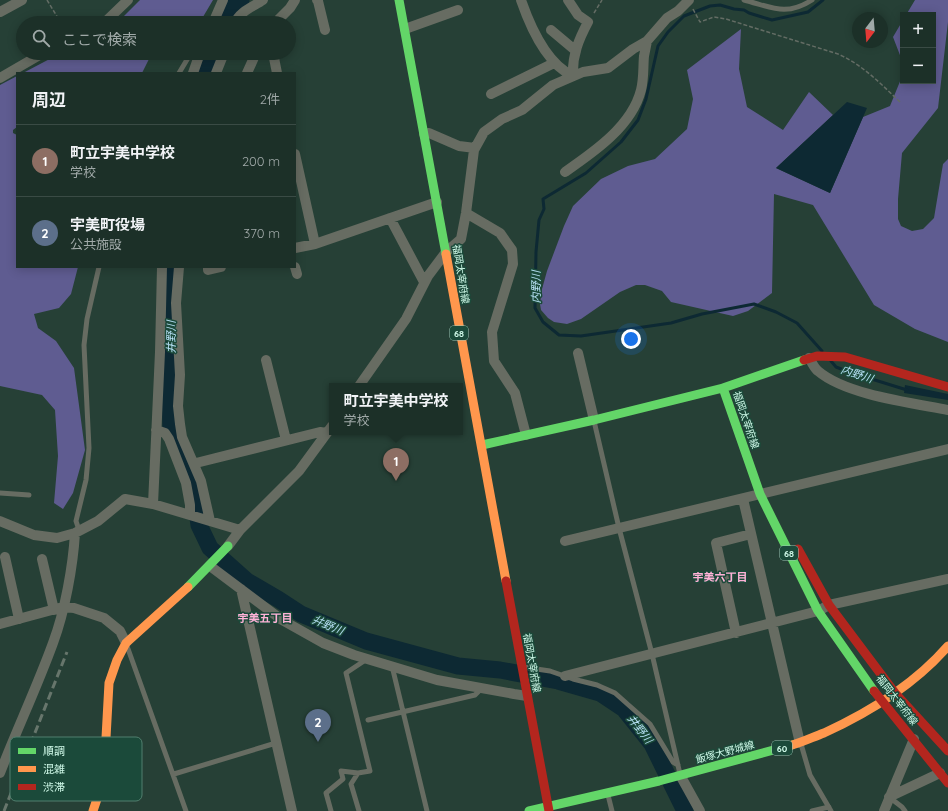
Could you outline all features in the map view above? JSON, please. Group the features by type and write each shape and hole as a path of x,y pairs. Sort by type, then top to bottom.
{"main road":[{"name":"福岡太宰府線","path":"399,0 437,202 461,341 482,445 526,693 549,809"},
{"path":"482,445 594,420 723,388 813,357 845,357 948,388"},
{"name":"福岡太宰府線","path":"723,388 764,493 818,611 882,702 914,739 948,783"},
{"name":"福岡太宰府線","path":"764,493 829,605 895,693 948,751"},
{"path":"106,737 109,683 117,660 126,643 174,601 228,546"},
{"name":"飯塚大野城線","path":"528,811 549,809 607,792 659,781 800,743 841,725 882,702 935,661 948,646"},
{"path":"93,811 96,801"}],"street":[{"path":"0,12 22,0"},
{"path":"111,16 128,0"},
{"path":"215,16 223,0"},
{"path":"239,16 262,0"},
{"path":"282,16 295,0"},
{"path":"317,0 325,30"},
{"path":"521,0 526,15 550,58 565,72 573,76"},
{"path":"568,0 578,15 588,22 578,41 572,64 573,76"},
{"path":"361,383 406,319 428,276 446,252 461,239 466,213 471,163 475,148 484,132 502,119 522,110 553,85 582,72 608,68 633,49 647,41 667,18 691,1"},
{"path":"405,29 458,10"},
{"path":"551,30 576,51"},
{"path":"565,172 607,142 635,104 641,90 647,41"},
{"path":"0,78 31,60"},
{"path":"193,72 198,60"},
{"path":"216,72 221,60"},
{"path":"247,72 253,60"},
{"path":"274,60 277,72"},
{"path":"491,94 554,63"},
{"path":"424,134 429,133 459,146 475,148"},
{"path":"296,158 315,244"},
{"path":"296,248 315,244 437,202"},
{"path":"466,213 500,233 512,250 513,264 492,332 494,361 515,393 526,435"},
{"path":"390,218 424,282"},
{"path":"152,504 162,268"},
{"path":"179,268 176,303 180,375 178,406 180,424 182,437 201,481 210,521"},
{"path":"208,268 208,270 217,268"},
{"path":"578,353 594,420"},
{"path":"813,357 818,370 837,383 859,391 896,401 948,410"},
{"path":"266,360 286,440"},
{"path":"156,430 165,433 169,439 186,483 190,505 190,515"},
{"path":"196,463 329,430"},
{"path":"228,546 240,530 299,471 329,430"},
{"path":"566,542 948,449"},
{"path":"0,521 34,535 57,538 98,521 124,499 152,504 240,530"},
{"path":"742,499 800,743"},
{"path":"14,737 53,642 59,608 77,531"},
{"path":"736,633 716,543 751,534"},
{"path":"5,557 19,619"},
{"path":"42,559 59,608"},
{"path":"210,566 282,620 323,643 354,655 437,680 481,689 526,693"},
{"path":"565,676 818,611 829,605 948,579"},
{"path":"241,590 292,811"},
{"path":"0,624 59,608 74,608 104,618 120,631 126,643"},
{"path":"884,811 914,739"},
{"path":"0,770 10,746"},
{"path":"889,797 940,773"},
{"path":"678,776 700,811"}],"lane":[{"path":"744,0 780,10 790,10 802,6 812,0"},
{"path":"181,72 187,60"},
{"path":"77,531 76,521 86,480 89,448 84,345 87,319 99,268"},
{"path":"594,420 619,528 652,654 678,765 678,776"},
{"path":"0,493 29,495"},
{"path":"126,643 186,811"},
{"path":"331,811 326,793 343,779 341,771 358,773 370,771 346,673 367,659"},
{"path":"392,666 426,811"},
{"path":"522,666 550,671 615,692 650,724 673,762 678,765"},
{"path":"368,720 475,695 481,689"},
{"path":"174,774 276,743"},
{"path":"800,743 810,775 830,809 812,811"},
{"path":"358,773 351,784 359,811"},
{"path":"607,792 612,811"},
{"path":"889,797 905,811"}],"path":[{"path":"47,0 56,16"},
{"path":"588,22 602,0"},
{"path":"691,1 700,22 714,16 838,54 852,60 866,70 901,103"}],"shaded area":[{"path":"140,0 213,0 204,16 124,16"},
{"path":"915,0 948,0 948,22 938,108 902,153 898,199 898,219 901,226 912,231 923,229 934,218 943,164 948,159 948,342 915,329 874,305 813,205 774,194 772,293 748,311 733,316 671,302 662,291 645,285 636,285 620,292 581,319 567,324 554,322 541,310 540,304 542,289 547,271 573,206 601,179 628,166 655,159 687,129 693,99 687,70 741,29 739,69 747,107 783,130 809,92 833,115 776,168 830,193 863,117 890,106 900,81 900,84 936,84 936,12 908,12"},
{"path":"900,25 900,55 893,37"},
{"path":"48,60 148,60 142,72 25,72"},
{"path":"16,77 16,128 13,130 13,133 16,134 16,268 78,268 71,294 59,308 34,314 38,328 56,341 74,368 85,450 73,493 63,509 54,503 58,456 55,410 42,395 0,386 0,85"}],"water":[{"path":"847,102 867,108 830,193 776,168"},
{"path":"905,385 948,394 948,400 904,393"}],"waterway":[{"name":"井野川","path":"227,16 235,4 241,0"},
{"name":"内野川","path":"822,351 797,323 776,312 754,304 702,314 671,323 581,336 559,335 543,322 535,308 536,252 539,220 544,209 543,199 586,173 621,142 638,120 646,99 658,46 668,32 684,16 710,6 720,5 744,10 772,20 808,12 823,0"},
{"name":"井野川","path":"204,72 209,60"},
{"name":"井野川","path":"171,268 171,430 187,468 196,503 199,525 210,548 247,581 301,614 366,641 458,666 500,670 558,681 600,693 624,709 652,744 685,811"},
{"name":"内野川","path":"831,361 836,367 849,372 907,390"}],"railway":[{"path":"33,737 67,652"},
{"path":"4,811 10,796"}],"traffic: fast":[{"path":"399,0 446,254"},
{"path":"482,445 594,420 723,388 804,360"},
{"path":"723,388 760,494 818,611 874,691"},
{"path":"188,587 228,546"},
{"path":"529,811 659,781 792,745"}],"traffic: slow":[{"path":"446,254 506,581"},
{"path":"106,737 109,683 117,660 126,643 188,587"},
{"path":"792,745 841,725 891,696 921,673 948,646"},
{"path":"93,811 96,801"}],"traffic: jam":[{"path":"804,360 817,356 845,357 948,387"},
{"path":"798,549 829,605 895,693 948,751"},
{"path":"506,581 549,811"},
{"path":"874,691 948,783"}],"place":[{"name":"町立宇美中学校","path":"396,481"},
{"name":"宇美町役場","path":"318,742"}],"district":[{"name":"宇美六丁目","path":"720,577"},
{"name":"宇美五丁目","path":"265,618"}]}
